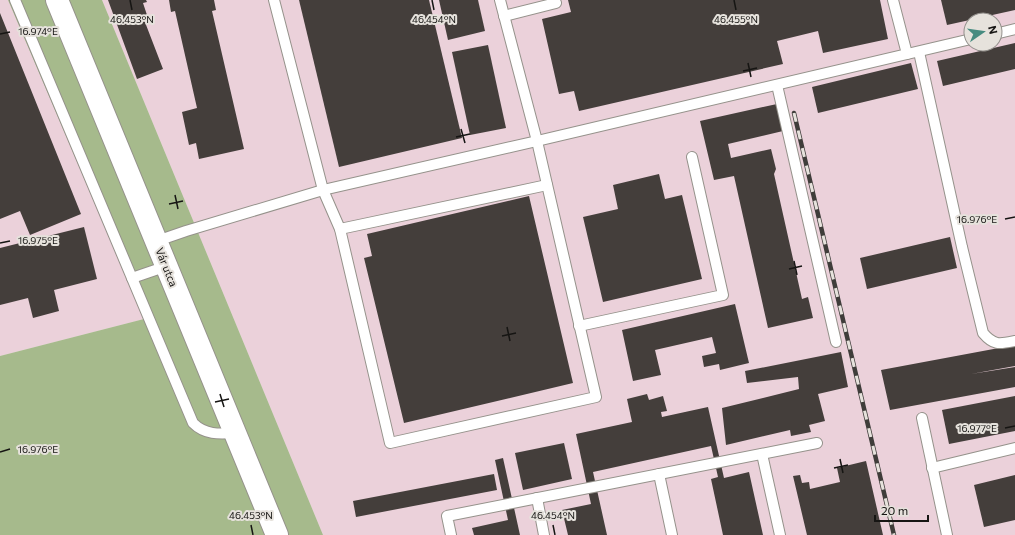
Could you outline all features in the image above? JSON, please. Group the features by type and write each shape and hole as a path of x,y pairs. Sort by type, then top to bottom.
{"main road":[{"name":"Vár utca","path":"57,0 277,535"}],"lane":[{"path":"15,0 193,423 203,432 219,434 235,433"},
{"path":"274,0 323,190 340,229 390,443 596,397 537,141 500,0"},
{"path":"893,0 907,54"},
{"path":"504,16 556,3"},
{"path":"1003,32 1015,29"},
{"path":"157,241 323,190 963,41"},
{"path":"919,52 962,247 983,333 988,340 995,343 1002,344 1015,341"},
{"path":"777,85 836,342"},
{"path":"579,326 723,295 692,157"},
{"path":"340,229 547,185"},
{"path":"132,278 167,266"},
{"path":"922,418 947,535"},
{"path":"451,535 447,516 817,443"},
{"path":"932,468 1015,448"},
{"path":"762,454 780,535"},
{"path":"660,474 672,535"},
{"path":"537,498 544,535"}],"shaded area":[{"path":"0,0 8,0 144,319 0,356"},
{"path":"102,0 1015,0 1015,535 323,535"}],"green space":[{"path":"8,0 102,0 323,535 0,535 0,356 144,319"}],"building":[{"path":"108,0 146,0 147,2 143,3 147,15 143,17 163,69 137,79"},
{"path":"169,0 214,0 216,10 212,11 244,149 199,159 196,143 189,145 182,112 197,108 175,11 171,12"},
{"path":"299,0 429,0 462,138 339,167"},
{"path":"439,0 478,0 485,31 448,40"},
{"path":"568,0 880,0 888,39 823,53 818,31 777,41 783,64 579,111 574,91 559,94 542,19 571,12"},
{"path":"941,0 1015,0 1015,10 1003,13 963,12 963,21 947,25"},
{"path":"0,13 81,214 30,235 20,211 0,219"},
{"path":"1015,43 1015,69 943,86 937,61 976,52 1003,52 1003,46"},
{"path":"488,45 506,128 470,135 452,52"},
{"path":"911,63 918,89 818,113 812,87"},
{"path":"777,104 783,131 728,144 731,158 771,149 776,169 774,174 802,299 808,297 813,318 768,328 734,176 714,180 700,121"},
{"path":"659,174 665,199 682,195 702,279 603,302 583,217 618,209 613,185"},
{"path":"529,196 573,383 404,423 364,258 372,256 367,234"},
{"path":"84,227 97,279 54,290 59,311 33,318 28,298 0,305 0,248"},
{"path":"950,237 957,268 867,289 860,258"},
{"path":"735,304 749,363 720,370 719,364 704,367 702,356 716,353 712,337 655,350 661,375 633,381 622,330"},
{"path":"1015,345 1015,366 971,374 1015,367 1015,387 890,410 881,370"},
{"path":"841,352 848,387 818,394 825,421 809,425 811,432 791,436 790,430 726,445 722,408 799,389 798,377 747,383 745,371"},
{"path":"647,394 649,400 663,396 667,411 661,412 662,417 708,407 724,478 749,472 763,535 723,535 711,479 718,477 711,446 593,472 607,535 568,535 562,510 591,504 576,434 632,422 627,399"},
{"path":"1015,396 1015,431 949,444 942,410"},
{"path":"564,443 572,479 523,490 515,453"},
{"path":"503,458 520,535 474,535 472,528 508,520 495,460"},
{"path":"866,461 883,535 807,535 793,476 800,475 802,483 809,482 810,489 840,482 837,468"},
{"path":"494,474 497,490 356,517 353,501"},
{"path":"1015,475 1015,520 984,527 974,485"}],"railway":[{"path":"794,113 894,535"}]}
